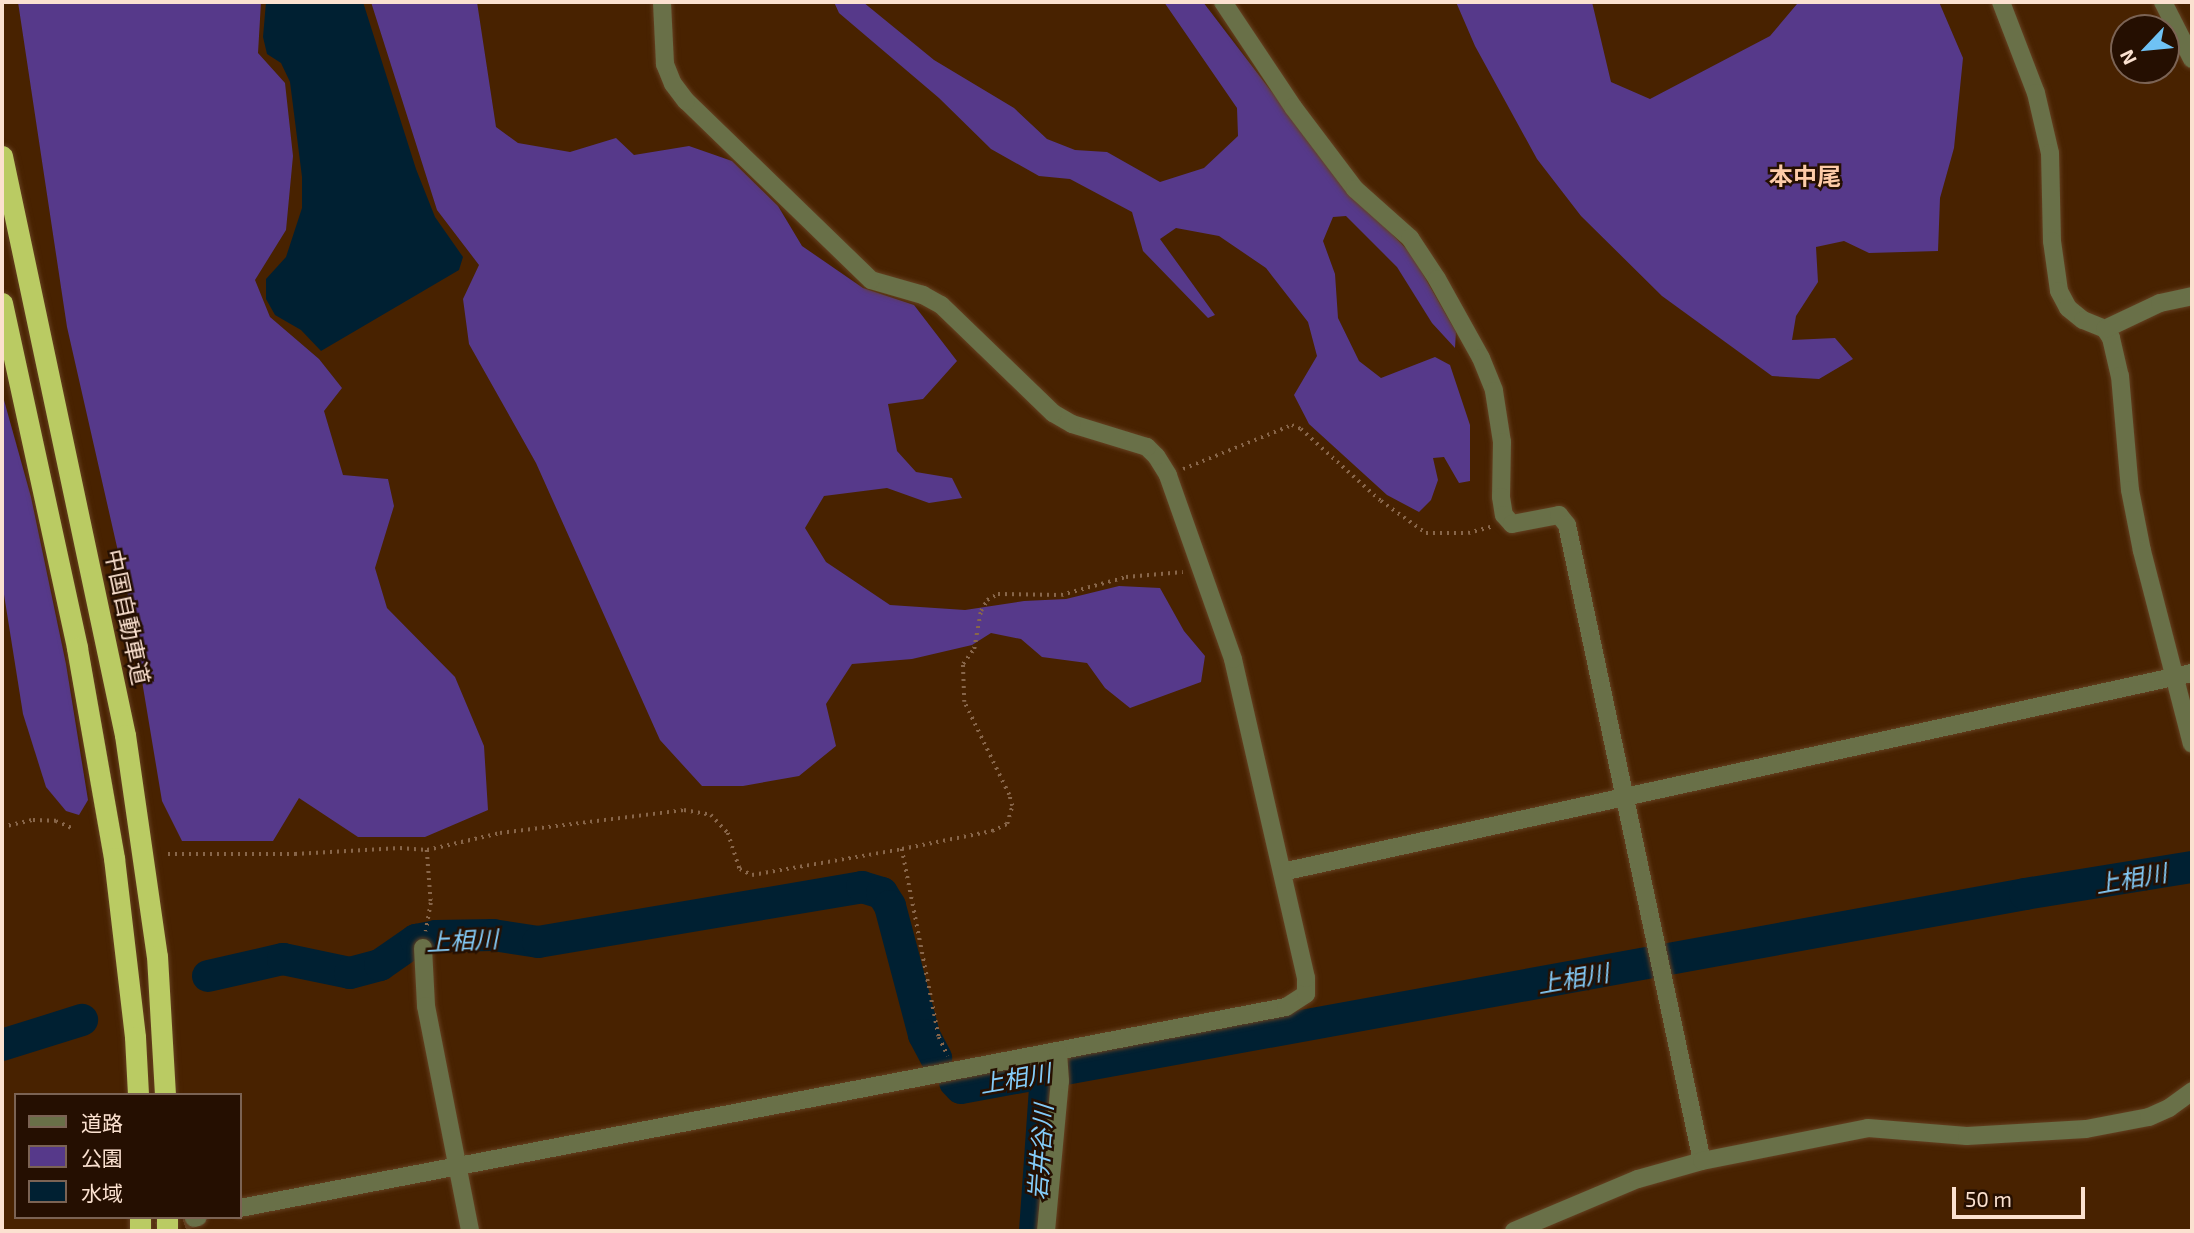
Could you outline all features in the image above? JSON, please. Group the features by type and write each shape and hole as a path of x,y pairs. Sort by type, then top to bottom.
{"highway":[{"name":"中国自動車道","path":"2,156 125,735 157,956 165,1093"},
{"path":"2,303 77,648 114,858 135,1037 138,1093"}],"street":[{"path":"242,1208 954,1071 1058,1056 1286,1007 1298,1002 1306,994 1306,978 1243,697 1168,475 1156,456 1147,447 1072,424 1053,413 941,305 923,295 871,280 702,117 673,84 665,64 662,2"},
{"path":"1223,2 1293,107 1355,189 1410,238 1462,324 1494,391 1502,442 1501,497 1504,515 1512,524 1559,515 1567,525 1702,1161"},
{"path":"2001,2 2036,93 2050,153 2052,241 2059,291 2076,314 2105,329 2111,338 2120,376 2126,460 2134,514 2184,675 2192,744"},
{"path":"2163,2 2192,59"},
{"path":"2105,329 2160,303 2192,296"},
{"path":"1282,872 2184,675"},
{"path":"423,947 426,1006 470,1231"},
{"path":"1046,1231 1060,1081 1058,1056"},
{"path":"1514,1231 1638,1178 1702,1161 1868,1128 1966,1136 2086,1129 2149,1117 2169,1108 2192,1091"}],"path":[{"path":"1168,475 1292,425 1301,429 1381,501 1426,533 1480,531 1496,526 1504,515"},
{"path":"168,854 295,854 400,848 427,850 500,833 684,810 711,815 728,833 740,869 752,875 992,831 1007,824 1012,806 964,702 963,664 974,649 981,611 987,600 998,594 1061,595 1126,577 1201,569"},
{"path":"2,827 33,820 56,821 72,828"},
{"path":"902,849 939,1037 954,1071"},
{"path":"423,947 431,903 427,850"}],"green space":[{"path":"18,2 261,2 258,53 285,83 293,156 286,230 255,280 270,317 319,359 342,388 324,411 343,475 388,479 394,506 375,568 387,608 455,677 484,746 488,810 425,837 358,837 299,798 273,841 182,841 162,801 127,591 67,327"},
{"path":"371,2 477,2 496,127 518,143 570,152 616,138 634,155 689,146 732,161 778,206 802,246 863,288 914,305 957,361 923,399 888,404 897,451 916,472 952,478 962,498 929,503 887,488 824,496 805,528 826,562 890,605 965,610 1024,601 1066,599 1119,586 1160,588 1184,631 1205,656 1201,682 1130,708 1105,688 1087,663 1042,657 1021,639 991,633 972,645 912,659 852,664 826,704 836,746 799,776 743,786 702,786 660,740 536,463 469,344 463,299 479,265 437,210"},
{"path":"834,2 863,2 934,60 1014,108 1047,139 1075,150 1107,152 1160,182 1204,168 1238,136 1237,108 1164,2 1203,2 1333,172 1412,255 1456,332 1455,348 1432,323 1397,267 1346,216 1333,217 1323,241 1335,274 1338,318 1359,361 1381,378 1435,357 1450,365 1470,425 1470,481 1459,483 1444,457 1433,458 1438,480 1431,500 1419,512 1387,495 1309,424 1294,395 1317,356 1308,322 1266,268 1219,236 1176,228 1160,239 1215,315 1208,318 1143,251 1132,212 1070,179 1039,176 991,149 939,98 839,13"},
{"path":"1456,2 1592,2 1611,82 1650,99 1770,36 1797,4 1939,2 1963,58 1954,148 1940,198 1938,251 1869,253 1844,241 1816,247 1818,282 1796,316 1792,340 1835,338 1853,359 1819,379 1772,376 1662,296 1581,216 1537,159 1475,46"},
{"path":"2,393 31,497 66,664 88,800 79,815 66,811 46,787 23,714 2,582"}],"water":[{"path":"266,2 363,2 416,169 435,217 463,257 459,270 321,351 301,330 275,315 266,299 266,279 286,257 302,208 302,177 290,82 281,63 267,54 263,37"}],"waterway":[{"name":"上相川","path":"955,1082 961,1088 2025,894 2192,867"},
{"name":"上相川","path":"208,976 283,959 350,973 380,965 416,940 436,936 493,935 538,942 862,887 882,893 890,906 924,1035 936,1058"},
{"name":"上相川","path":"2,1045 82,1020"},
{"name":"岩井谷川","path":"1035,1231 1046,1073"}],"tunnel":[{"path":"158,1231 191,1219"}],"district":[{"name":"本中尾","path":"1805,176"}]}
